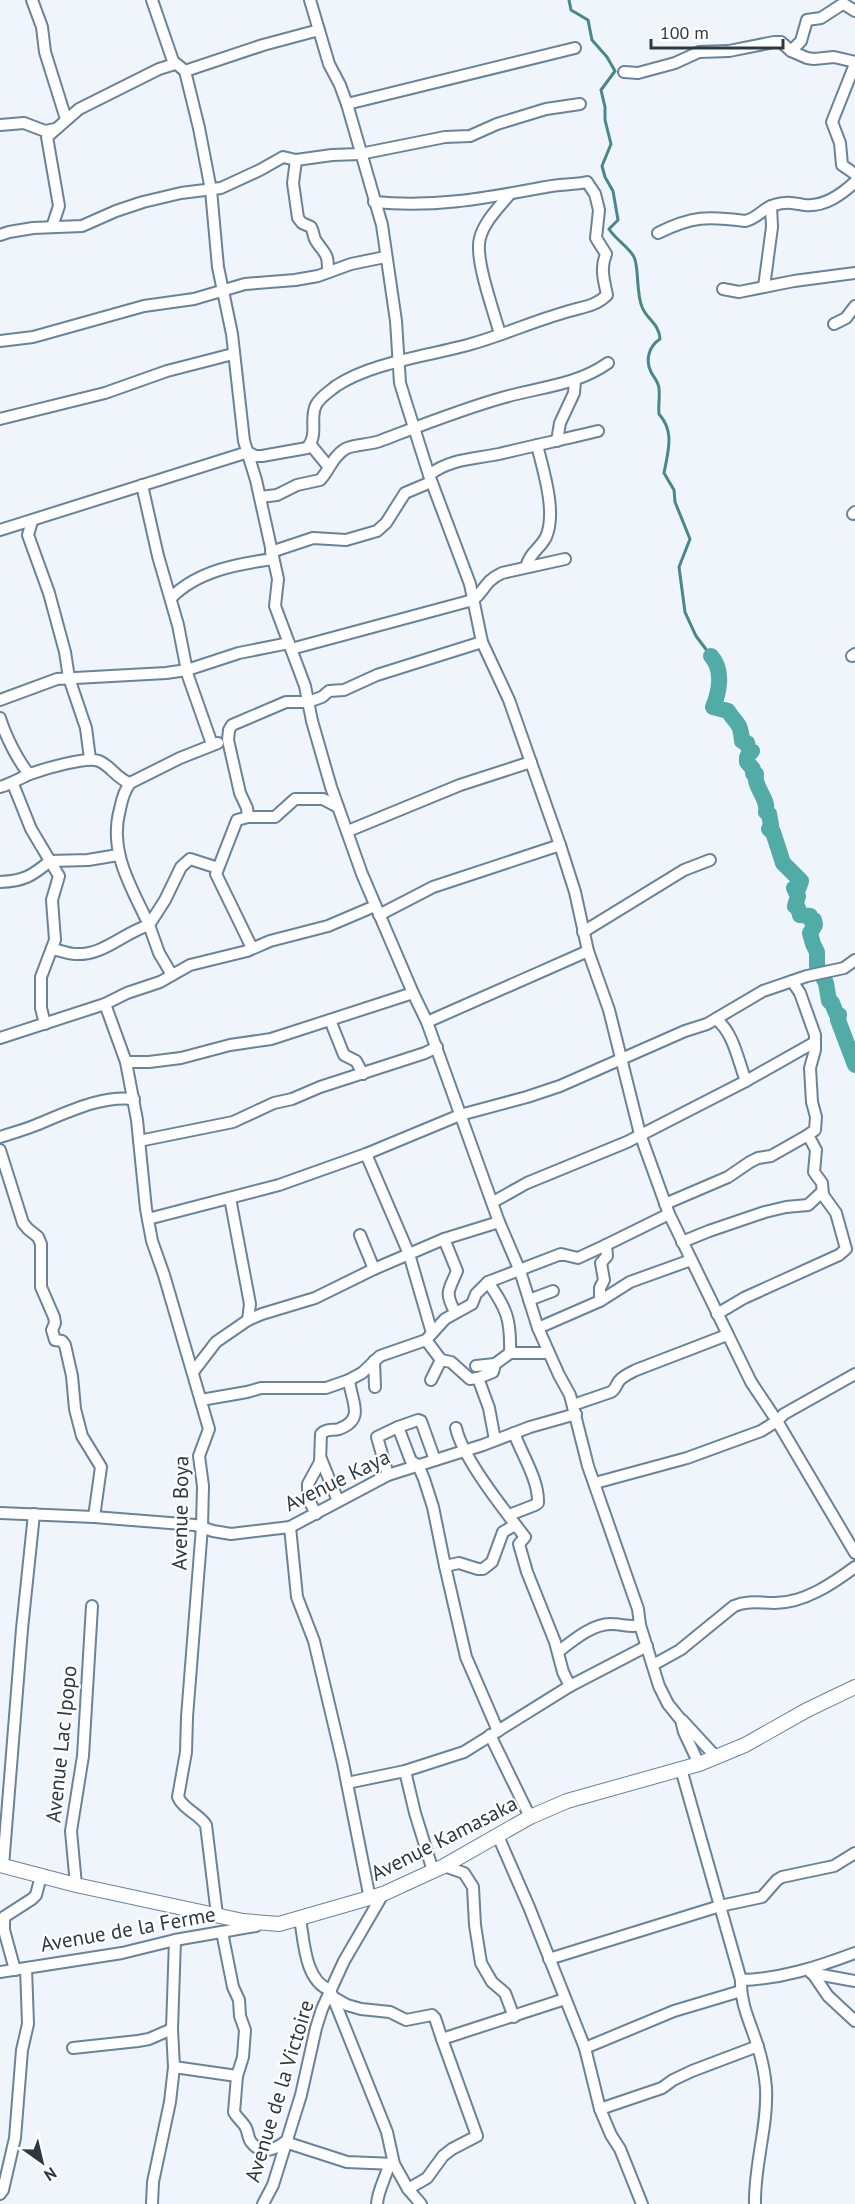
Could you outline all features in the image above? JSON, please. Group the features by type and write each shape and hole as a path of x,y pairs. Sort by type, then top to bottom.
{"street":[{"path":"32,0 42,27 45,52 66,119"},
{"path":"152,0 170,55 185,71 192,93 211,190 222,291 228,311 244,441 260,497 278,579 275,606 309,702 312,721 331,787 377,911 437,1047 459,1115 520,1271 538,1328 574,1409 583,1451 622,1568 634,1596 640,1625 663,1695 681,1720 716,1757"},
{"path":"310,0 329,64 347,104 382,225 396,321 400,383 430,478 470,584 482,642 508,700 560,845 588,951 609,1010 640,1134 667,1209 751,1382 777,1421 855,1553"},
{"path":"791,51 801,41 807,20 821,18 842,2 855,10"},
{"path":"185,71 262,45 319,30"},
{"path":"624,72 638,73 675,63 699,52 729,51 774,42 781,42 791,51 814,59 834,57 855,63 832,122 840,142 840,161 855,174"},
{"path":"347,104 575,48"},
{"path":"52,227 59,206 47,137 79,109 159,69 176,64"},
{"path":"0,235 52,227 82,226 143,202 233,184 283,157 296,160 360,154 445,137 470,136 497,124 546,109 580,104"},
{"path":"0,125 24,123 45,131 55,129"},
{"path":"296,160 293,183 298,218 302,223 311,227 316,242 325,250 328,258 328,272"},
{"path":"0,530 248,452 255,456 270,455 307,448 313,439 315,407 319,400 347,380 400,361 470,344 600,302 607,295 603,278 603,263 606,254 596,238 599,210 595,194 588,182 548,186 509,195 446,204 374,202"},
{"path":"658,233 686,221 704,218 751,220 771,206 796,201 808,205 832,200 855,182"},
{"path":"500,334 480,263 479,244 480,236 509,195"},
{"path":"764,287 772,227 771,206"},
{"path":"0,341 33,337 144,306 194,299 245,284 295,280 386,257"},
{"path":"723,289 739,292 855,273"},
{"path":"834,324 846,318 855,306"},
{"path":"0,419 105,393 167,371 233,354"},
{"path":"260,497 277,495 297,485 320,480 328,466 344,450 378,441 506,396 575,381 608,363"},
{"path":"557,441 560,423 574,393 575,381"},
{"path":"171,598 182,586 196,578 272,555 313,538 346,540 377,531 386,523 405,493 430,478 445,464 598,431"},
{"path":"310,444 328,466"},
{"path":"526,567 532,553 545,538 549,516 549,493 537,445"},
{"path":"142,485 194,697 212,744"},
{"path":"32,521 28,534 49,593 65,652 69,678 86,728 90,759"},
{"path":"0,700 49,681 187,670 239,652 290,646 473,600 493,577 565,559"},
{"path":"248,817 228,740 229,730 237,722 257,716 286,702 309,702 322,697 329,691 344,690 377,675 482,642"},
{"path":"0,718 7,736 29,774"},
{"path":"172,975 159,953 149,925 125,876 115,836 118,815 125,790 130,783 212,744 228,740"},
{"path":"0,787 13,784 29,774 90,759 105,764 117,776 130,783"},
{"path":"348,831 450,789 531,762"},
{"path":"13,784 31,828 59,876 52,900 55,940 45,961 41,977 41,1008 45,1024"},
{"path":"323,799 331,787"},
{"path":"252,948 217,877 218,868 237,820 248,817 275,818 295,799 323,799 338,807"},
{"path":"0,1038 105,1004 127,993 160,982 190,965 377,911 433,887 560,845"},
{"path":"0,882 34,875 50,861 88,861 118,855"},
{"path":"52,949 75,954 98,952 149,925 165,900 181,867 190,859 218,868"},
{"path":"583,932 684,870 710,860"},
{"path":"427,1022 588,951"},
{"path":"148,1219 279,1185 366,1154 459,1115 527,1098 560,1086 716,1020 763,991 844,968 855,960"},
{"path":"201,1400 261,1388 326,1388 349,1380 362,1373 380,1356 429,1336 437,1325 455,1312 472,1304 476,1294 488,1282 561,1254 578,1258 606,1245 728,1177 750,1162 771,1156 808,1135 814,1130 816,1117 812,1102 810,1068 815,1042 808,1011 792,981"},
{"path":"126,1062 181,1058 230,1044 271,1039 412,993"},
{"name":"Avenue Boya","path":"105,1004 126,1062 134,1099 152,1241 209,1430 199,1456 203,1486 202,1527 186,1752 178,1797 180,1803 201,1818 206,1825 217,1915"},
{"path":"330,1020 344,1055 356,1061 363,1074"},
{"path":"716,1020 725,1026 730,1034 746,1081"},
{"path":"493,1202 527,1183 627,1142 746,1081 815,1042"},
{"path":"140,1141 233,1122 274,1103 292,1099 320,1087 437,1047"},
{"path":"0,1137 34,1126 64,1112 116,1098 134,1099"},
{"path":"717,1314 744,1298 839,1255 846,1249 836,1213 822,1192 822,1183 814,1172 816,1150 808,1135"},
{"path":"0,1150 23,1223 38,1237 41,1244 41,1287 54,1317 53,1336 55,1340 62,1341 65,1345 72,1376 75,1409 82,1436 101,1467 94,1517"},
{"path":"366,1154 409,1254 429,1336 441,1360"},
{"path":"682,1242 765,1212 808,1205 822,1192"},
{"path":"230,1198 250,1304 248,1320"},
{"path":"193,1372 216,1342 248,1320 315,1298 374,1269 444,1239 499,1222"},
{"path":"360,1235 374,1269"},
{"path":"444,1239 457,1271 447,1296 455,1312"},
{"path":"600,1301 600,1288 604,1280 601,1263 607,1256 606,1245"},
{"path":"538,1328 600,1301 630,1282 691,1260"},
{"path":"488,1282 508,1314 510,1353"},
{"path":"529,1300 553,1292"},
{"name":"Avenue Kaya","path":"0,1513 94,1517 202,1527 231,1534 290,1527 388,1475 495,1440 574,1409 611,1392 622,1378 636,1370 727,1335"},
{"path":"476,1366 495,1364 510,1353 548,1353"},
{"path":"441,1360 451,1362 470,1379 494,1372 495,1364"},
{"path":"432,1380 441,1360"},
{"path":"374,1361 375,1387"},
{"path":"595,1483 687,1458 761,1431 784,1414 855,1374"},
{"path":"478,1378 489,1408 495,1440"},
{"path":"338,1501 321,1459 319,1438 324,1430 339,1429 351,1423 354,1418 356,1411 349,1380"},
{"path":"388,1475 377,1437 417,1420 421,1421 427,1462 424,1479 433,1507 466,1657 494,1733 530,1816"},
{"path":"398,1427 411,1461 427,1462"},
{"path":"456,1428 463,1450 525,1537 519,1544 527,1572 570,1686"},
{"path":"446,1566 459,1563 483,1569 492,1562 503,1532 512,1520 538,1503 534,1482 514,1433"},
{"path":"316,1514 308,1498 308,1484 321,1459"},
{"path":"2,1865 34,1514"},
{"path":"290,1527 297,1597 314,1641 376,1897"},
{"path":"653,1665 687,1644 742,1602 776,1603 802,1599 855,1567"},
{"name":"Avenue Lac Ipopo","path":"76,1885 72,1831 83,1756 92,1606"},
{"path":"558,1653 572,1641 604,1625 611,1623 640,1625"},
{"path":"347,1783 405,1772 464,1752 570,1686 647,1646"},
{"name":"Avenue Kamasaka","path":"2,1865 76,1885 262,1924 279,1924 376,1897 438,1868 530,1816 578,1797 699,1764 745,1745 807,1710 855,1687"},
{"path":"681,1720 699,1764"},
{"path":"681,1769 720,1906 741,1986 745,2011 763,2063 766,2099 755,2204"},
{"path":"405,1772 415,1813 438,1868 464,1873 473,1887 475,1925 481,1964 492,1982 505,1993 514,2017"},
{"path":"498,1836 585,2048 600,2109 611,2136 620,2149 642,2204"},
{"path":"549,1959 720,1906 762,1897 782,1877 834,1866 855,1853"},
{"path":"0,2194 3,2190 15,2138 22,2050 28,2024 20,1969 4,1930 4,1917 36,1895 41,1876"},
{"name":"Avenue de la Victoire","path":"263,2204 273,2185 305,2080 315,2028 344,1961 376,1897"},
{"path":"300,1918 305,1948 315,1981 331,1994 347,2005 390,2012 405,2020 432,2015 435,2018 477,2136 452,2149 427,2178 408,2189"},
{"name":"Avenue de la Ferme","path":"0,1972 122,1953 262,1924"},
{"path":"222,1932 233,1987 245,2030 243,2057 237,2076 234,2112 252,2143 263,2150 268,2150 276,2149 285,2142 347,2162 392,2164"},
{"path":"152,2204 153,2182 170,2102 174,2067 172,2029 176,1940"},
{"path":"585,2048 741,1986 810,1972 855,1953"},
{"path":"810,1972 855,1981"},
{"path":"810,1972 828,1996 855,2021"},
{"path":"331,1994 387,2132 392,2164 421,2204"},
{"path":"442,2039 565,1999"},
{"path":"73,2048 149,2039 172,2029"},
{"path":"600,2109 662,2088 692,2071 758,2046"},
{"path":"174,2067 237,2076"},
{"path":"377,2204 379,2189 392,2164"}],"waterway":[{"path":"569,0 571,10 588,20 592,40 607,57 615,71 601,90 611,144 602,166 613,191 618,220 609,229 634,257 642,307 659,334 660,339 651,349 648,363 659,387 659,414 669,435 664,473 674,490 675,502 690,539 679,567 685,612 696,636 711,656"},
{"path":"711,656 719,675 713,707 728,711 739,726 742,741 747,743 749,750 752,751 747,757 747,762 756,774 766,812 769,814 771,825 769,829 773,832 783,863 801,881 799,887 794,888 798,896 795,906 800,915 810,916 811,920 814,920 815,925 810,933 817,952 817,966 826,983 829,1001 839,1015 838,1020 855,1065"}]}
